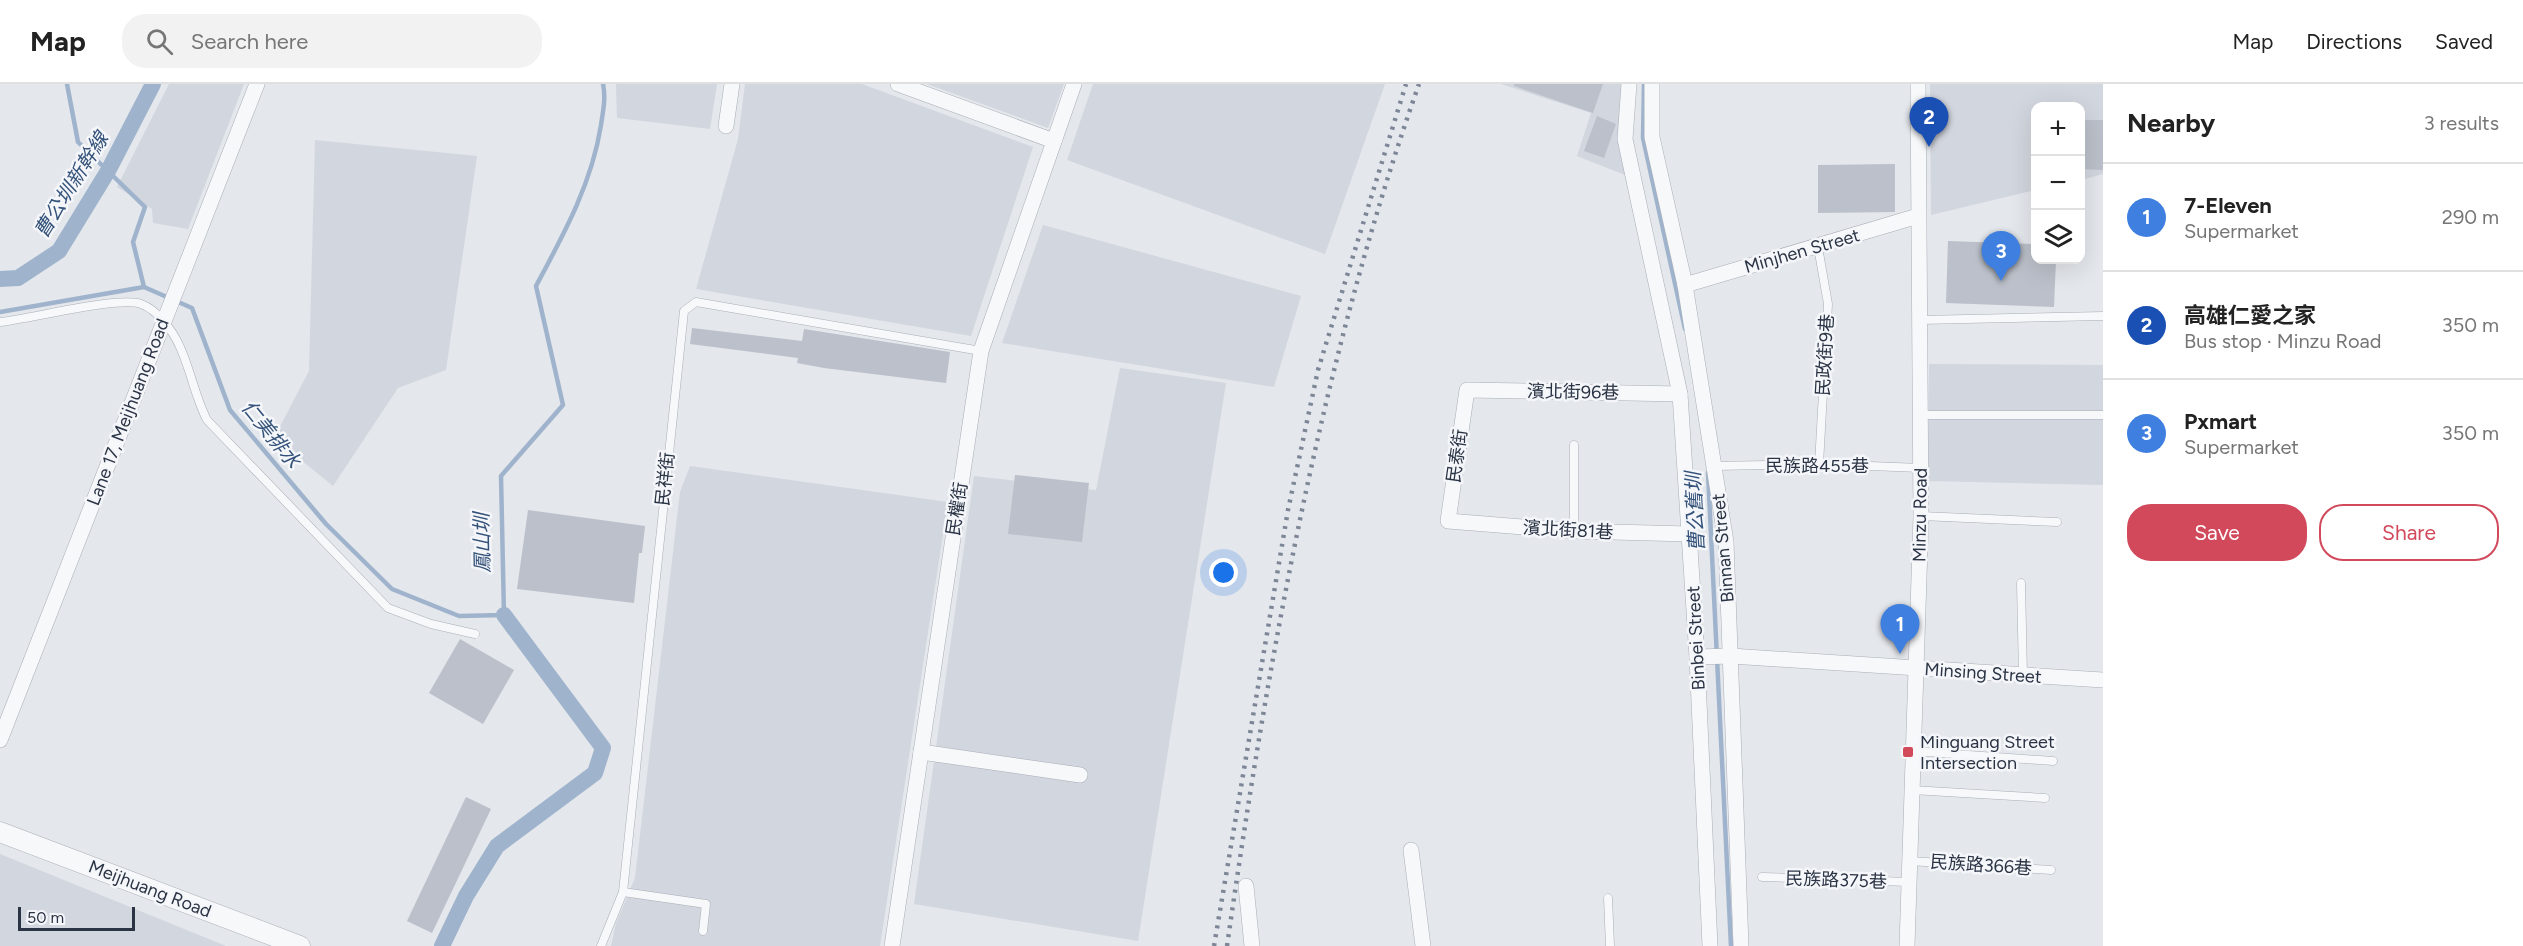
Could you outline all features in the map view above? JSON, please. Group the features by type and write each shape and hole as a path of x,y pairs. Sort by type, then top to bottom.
{"street":[{"name":"Lane 17, Meijhuang Road","path":"0,740 256,84"},
{"path":"726,126 732,84"},
{"path":"897,84 1054,141"},
{"name":"民權街","path":"892,946 981,351 1074,84"},
{"name":"Binbei Street","path":"1629,84 1625,140 1680,394 1689,534 1713,656 1710,946"},
{"name":"Binnan Street","path":"1653,84 1652,137 1685,285 1726,542 1713,656 1741,946"},
{"name":"Minzu Road","path":"1907,946 1914,668 1921,516 1918,84"},
{"name":"Minjhen Street","path":"1685,285 1918,216"},
{"name":"濱北街96巷","path":"1467,390 1680,394"},
{"name":"民泰街","path":"1448,521 1467,390"},
{"name":"濱北街81巷","path":"1448,521 1574,531 1689,534"},
{"name":"Minsing Street","path":"1713,656 2103,680"},
{"path":"921,752 1080,775"},
{"name":"Meijhuang Road","path":"0,832 275,941 300,946"},
{"path":"1411,850 1423,946"},
{"path":"1246,886 1252,946"}],"lane":[{"name":"民政街9巷","path":"1818,247 1828,304 1819,464"},
{"path":"0,322 120,302 141,304 164,319 180,347 196,399 207,420 388,608 431,624 475,634"},
{"name":"民祥街","path":"601,946 623,892 684,311 696,302 981,351"},
{"path":"1921,320 2103,316"},
{"path":"1921,415 2103,415"},
{"path":"1574,445 1574,531"},
{"name":"民族路455巷","path":"1714,466 1819,464 1921,468"},
{"path":"1921,516 2057,522"},
{"path":"2021,584 2024,676"},
{"path":"1913,751 2053,761"},
{"path":"1912,790 2045,798"},
{"name":"民族路366巷","path":"1910,861 2051,870"},
{"name":"民族路375巷","path":"1762,877 1909,882"},
{"path":"623,892 706,904 703,931"},
{"path":"1608,898 1610,946"}],"shaded area":[{"path":"169,84 244,84 188,229 153,223 152,209 117,187"},
{"path":"616,84 717,84 710,129 617,118"},
{"path":"745,84 862,84 1033,147 971,336 696,289 738,139"},
{"path":"927,84 1064,84 1048,128"},
{"path":"1093,84 1385,84 1325,254 1067,160"},
{"path":"1501,84 1625,84 1635,179 1577,156 1591,113"},
{"path":"1930,84 2103,84 2103,174 2085,179 2085,102 2031,102 2031,191 1931,215"},
{"path":"315,140 477,156 446,370 398,388 333,486 274,438 309,371"},
{"path":"1043,225 1301,296 1274,387 1002,343"},
{"path":"1929,364 2103,365 2103,485 1928,481"},
{"path":"1120,368 1226,383 1138,941 914,904 974,476 1096,490"},
{"path":"690,466 948,502 880,946 611,946 616,923 635,878 680,492"},
{"path":"0,854 226,946 0,946"}],"building":[{"path":"1514,84 1603,84 1593,113 1514,86"},
{"path":"1597,116 1616,124 1604,158 1584,151"},
{"path":"2085,120 2103,120 2103,170 2085,169"},
{"path":"1895,164 1895,212 1818,213 1818,165"},
{"path":"1948,241 2031,244 2031,264 2056,264 2054,307 1946,303"},
{"path":"692,328 802,341 804,329 950,352 946,383 824,368 797,363 798,358 690,344"},
{"path":"1015,475 1089,483 1082,542 1008,534"},
{"path":"528,510 645,526 642,553 639,553 634,603 517,589"},
{"path":"460,639 514,670 483,724 429,693"},
{"path":"466,797 491,809 432,933 407,921"}],"waterway":[{"path":"67,84 78,142 145,207 133,242 144,287"},
{"name":"曹公圳新幹線","path":"0,279 18,278 59,251 108,171 153,84"},
{"name":"仁美排水","path":"0,312 144,287 192,308 230,410 326,524 392,589 459,616 504,615 501,476 563,405 536,286 576,208 591,167 603,115 603,84"},
{"name":"曹公舊圳","path":"1644,84 1643,138 1685,329"},
{"name":"曹公舊圳","path":"1708,473 1731,946"},
{"name":"鳳山圳","path":"442,946 466,896 497,846 595,773 603,748 504,615"}],"railway":[{"path":"1214,946 1288,510 1318,370 1406,84"},
{"path":"1227,946 1280,619 1326,402 1384,189 1419,84"}],"place":[{"name":"高雄仁愛之家","path":"1929,147"},
{"name":"Pxmart","path":"2001,281"},
{"name":"7-Eleven","path":"1900,654"},
{"name":"Minguang Street Intersection","path":"1908,752"}]}
